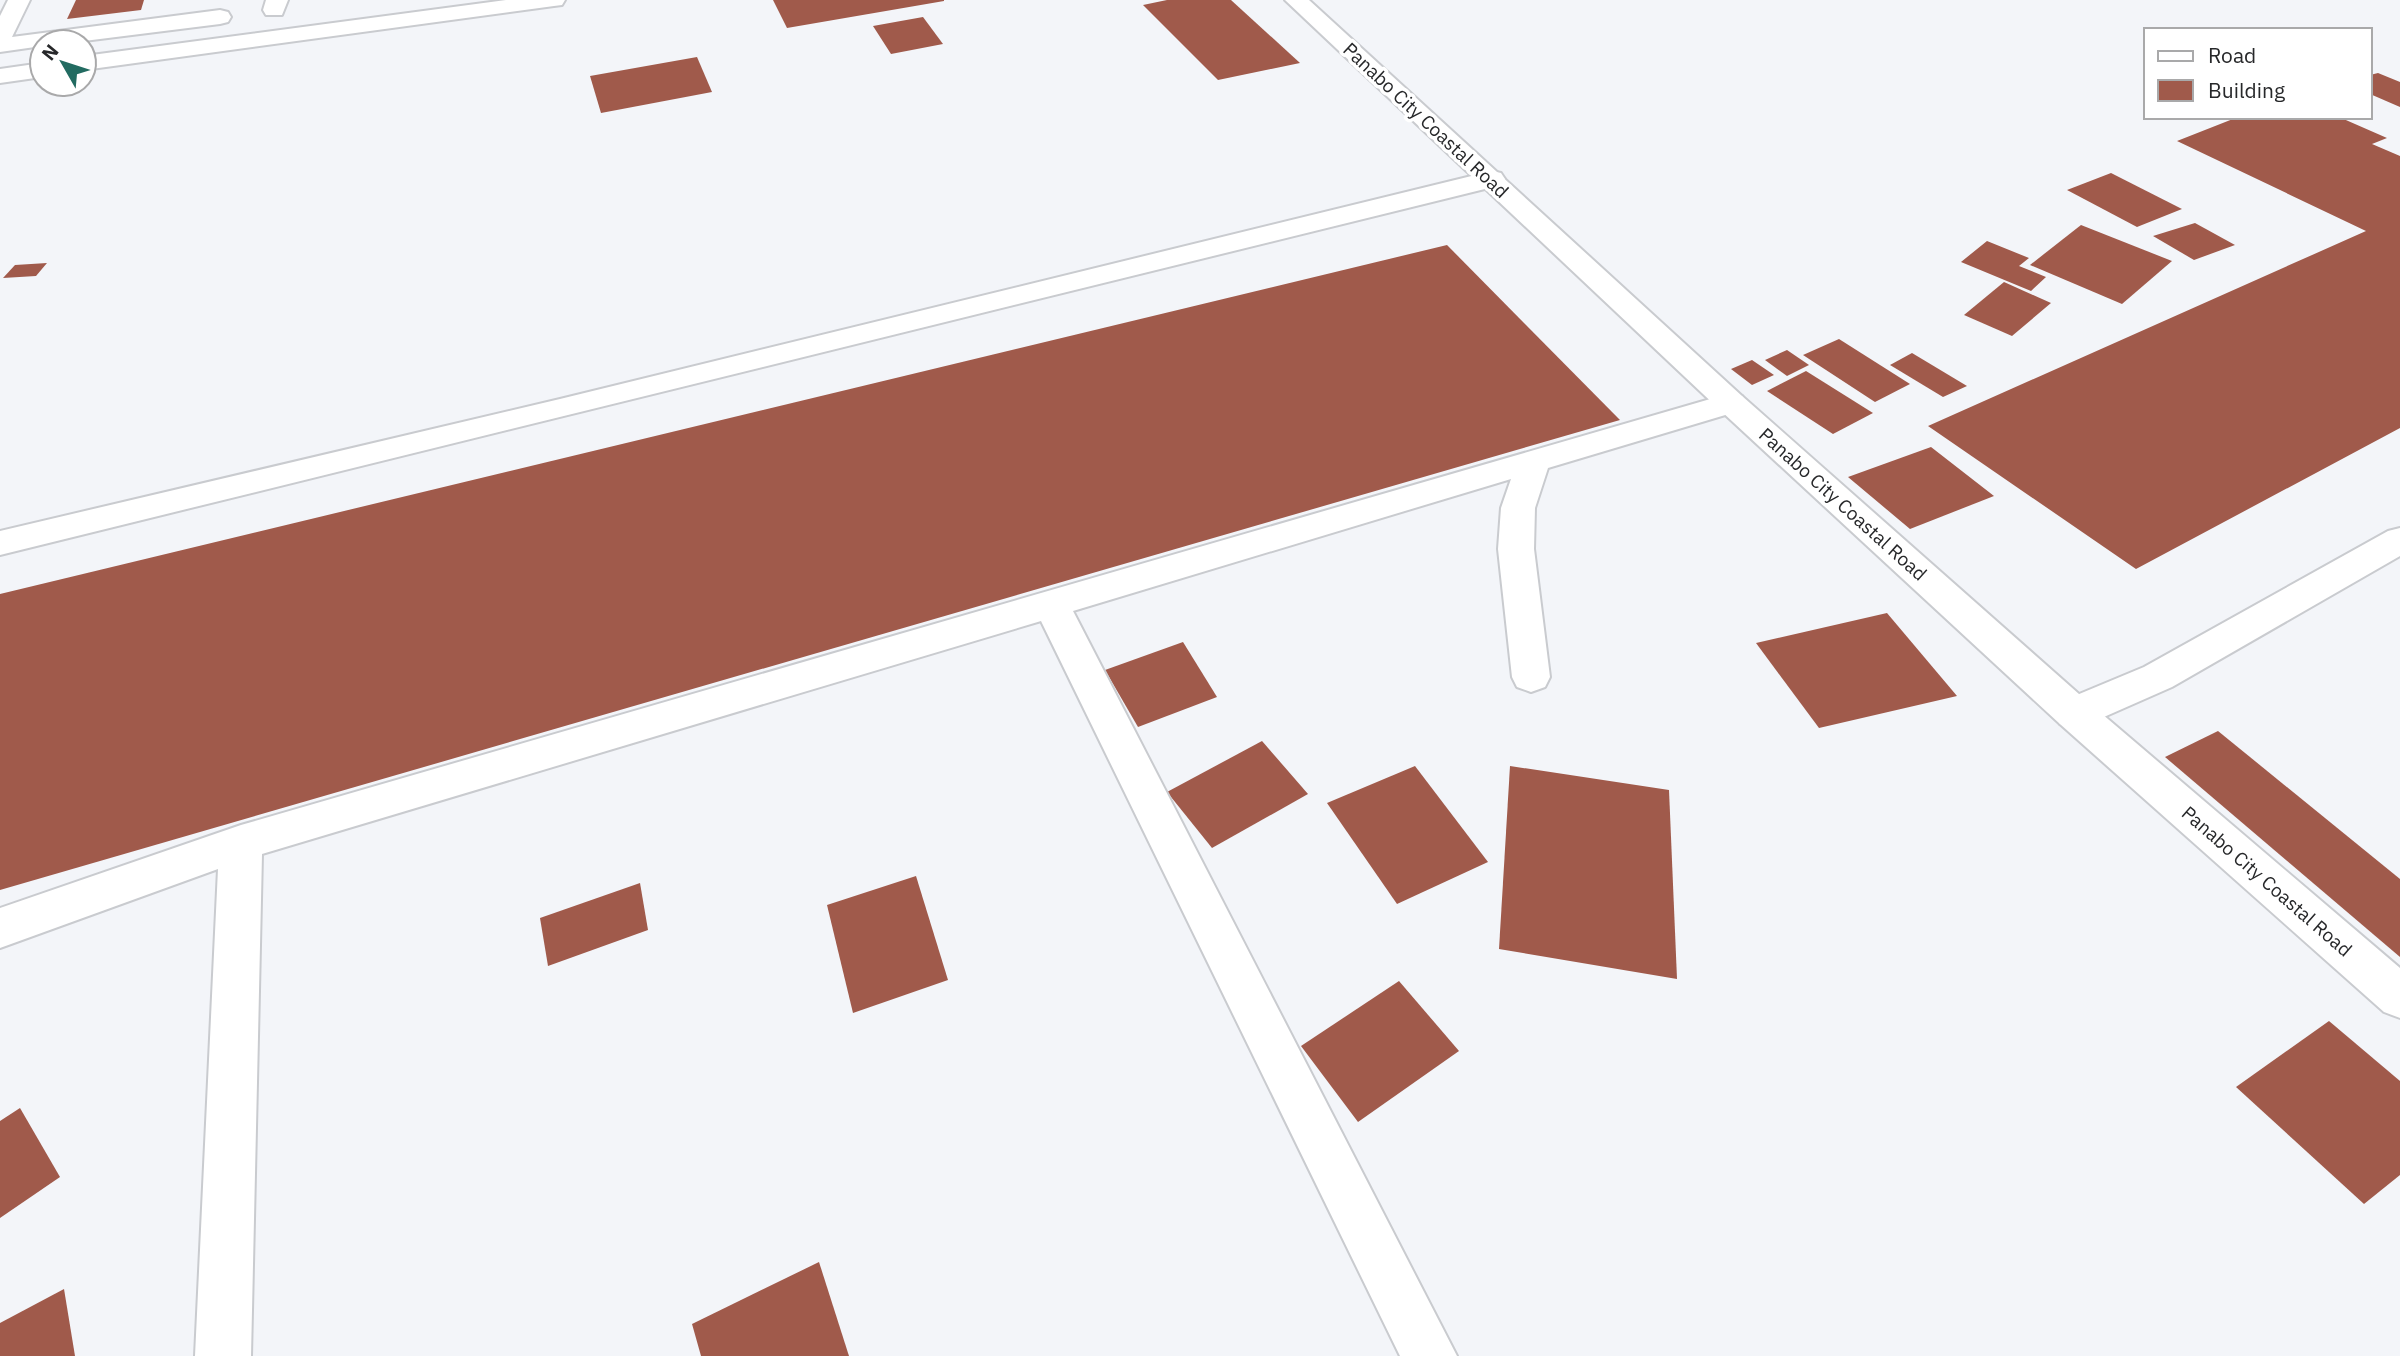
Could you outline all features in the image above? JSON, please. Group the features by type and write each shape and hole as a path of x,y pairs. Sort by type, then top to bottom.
{"street":[{"path":"0,38 19,0"},
{"path":"98,62 554,0"},
{"name":"Panabo City Coastal Road","path":"1296,0 1731,403 2074,713 2400,997"},
{"path":"0,45 275,5 300,7"},
{"path":"0,76 28,72"},
{"path":"0,543 274,479 1003,297 1492,179"},
{"path":"0,928 242,843 1731,403"},
{"path":"1531,677 1516,549 1518,508 1534,462"},
{"path":"2074,713 2158,677 2400,540"},
{"path":"1051,604 1429,1356"},
{"path":"223,1356 242,843"}],"building":[{"path":"76,0 144,0 141,10 67,19"},
{"path":"773,0 944,0 944,1 787,28"},
{"path":"1167,0 1231,0 1300,63 1218,80 1143,5"},
{"path":"923,17 943,44 891,54 873,26"},
{"path":"697,57 712,92 601,113 590,76"},
{"path":"2378,73 2400,82 2400,107 2372,95 2372,74"},
{"path":"2233,119 2344,119 2387,138 2372,144 2400,156 2400,428 2136,569 1928,426 2366,231 2177,141"},
{"path":"2111,173 2182,209 2137,227 2067,190"},
{"path":"2195,223 2235,245 2194,260 2153,236"},
{"path":"2081,225 2172,261 2122,304 2030,265"},
{"path":"1987,241 2029,258 2019,266 2046,277 2031,291 1961,262"},
{"path":"1447,245 1620,420 0,890 0,594"},
{"path":"47,263 36,276 3,278 15,265"},
{"path":"2004,282 2051,303 2012,336 1964,315"},
{"path":"1839,339 1910,384 1875,402 1803,355"},
{"path":"1787,350 1809,365 1787,376 1765,360"},
{"path":"1912,353 1967,386 1943,397 1890,365"},
{"path":"1752,360 1774,375 1752,385 1731,369"},
{"path":"1806,371 1873,413 1833,434 1767,391"},
{"path":"1931,447 1994,496 1910,529 1848,477"},
{"path":"1887,613 1957,696 1819,728 1756,643"},
{"path":"1183,642 1217,697 1138,727 1105,670"},
{"path":"2218,731 2400,879 2400,957 2165,757"},
{"path":"1262,741 1308,794 1212,848 1167,792"},
{"path":"1415,766 1488,862 1397,904 1327,803"},
{"path":"1510,766 1669,790 1677,979 1499,949"},
{"path":"916,876 948,980 853,1013 827,905"},
{"path":"640,883 648,930 548,966 540,918"},
{"path":"1399,981 1459,1051 1358,1122 1301,1046"},
{"path":"2329,1021 2400,1081 2400,1175 2364,1204 2236,1087"},
{"path":"20,1108 60,1177 0,1218 0,1121"},
{"path":"819,1262 849,1356 701,1356 692,1324"},
{"path":"64,1289 75,1356 0,1356 0,1323"}]}
